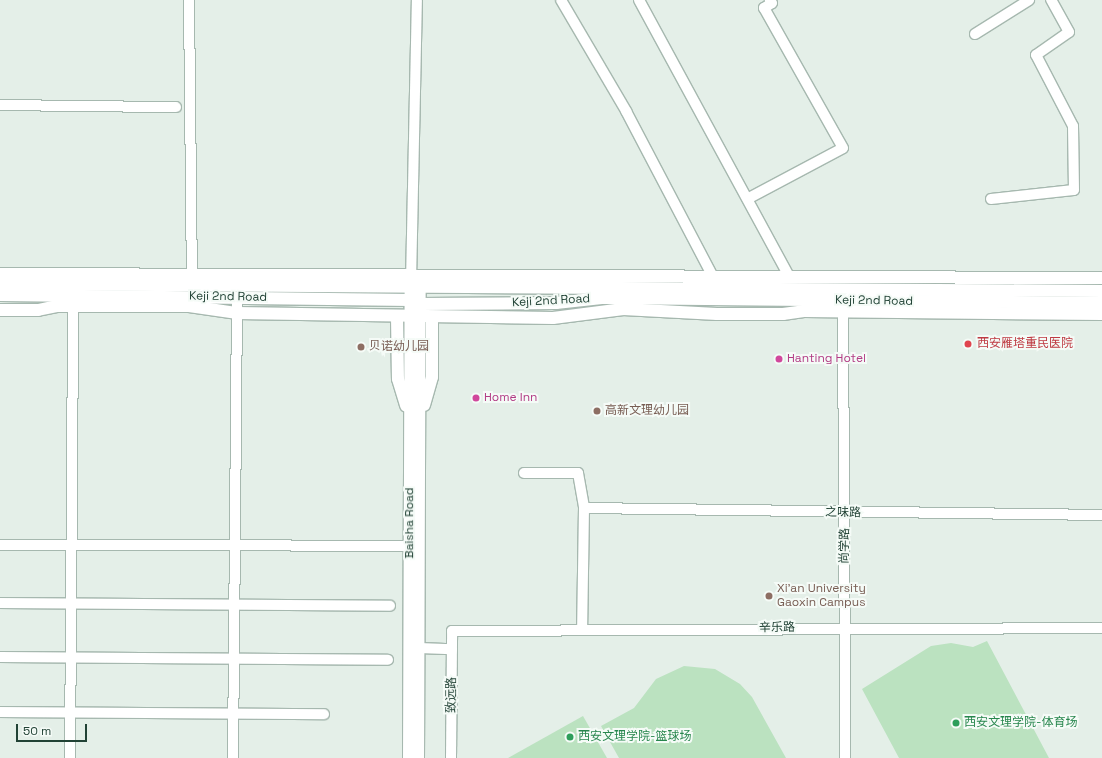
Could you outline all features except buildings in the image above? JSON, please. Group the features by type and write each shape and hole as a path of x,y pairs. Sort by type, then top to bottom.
{"street":[{"path":"189,0 192,276"},
{"path":"416,295 412,275 417,0"},
{"path":"561,0 626,111 713,277"},
{"path":"639,0 749,198 790,278"},
{"path":"749,198 843,148 764,8 772,4 770,0"},
{"path":"974,34 1030,0"},
{"path":"991,199 1074,190 1073,126 1036,56 1069,32 1051,0"},
{"path":"0,105 176,107"},
{"path":"0,274 192,276 226,272 790,278 1102,278"},
{"name":"Keji 2nd Road","path":"0,284 416,295 556,303 602,298 1102,303"},
{"name":"Keji 2nd Road","path":"0,295 237,297 1102,291"},
{"name":"Baisha Road","path":"416,295 415,419 419,648 418,758"},
{"path":"233,758 237,297"},
{"path":"70,758 70,546 73,306"},
{"path":"0,310 73,306 189,306 237,313 397,317 553,318 623,309 768,314 843,311 1102,314"},
{"name":"尚学路","path":"843,311 845,513 843,628 845,758"},
{"path":"397,317 398,379 415,419"},
{"path":"415,419 432,377 432,317"},
{"name":"Baisha Road","path":"409,758 410,546 415,419"},
{"path":"524,473 578,473 584,508 582,630"},
{"name":"之味路","path":"584,508 845,513 1102,515"},
{"path":"0,545 410,546"},
{"path":"0,603 390,606"},
{"name":"辛乐路","path":"452,631 1102,628"},
{"name":"致远路","path":"451,758 452,631"},
{"path":"419,648 452,649"},
{"path":"0,657 233,657 388,660"},
{"path":"0,712 324,714"}],"green space":[{"name":"西安文理学院-体育场","path":"987,641 1049,758 899,758 862,689 931,646 951,643 973,647"},
{"path":"684,666 715,669 740,684 752,697 786,758 619,758 601,726 634,708 656,679"},
{"name":"西安文理学院-篮球场","path":"583,716 607,758 508,758"}],"place":[{"name":"西安雁塔重民医院","path":"968,344"},
{"name":"贝诺幼儿园","path":"361,347"},
{"name":"Hanting Hotel","path":"779,359"},
{"name":"Home Inn","path":"476,398"},
{"name":"高新文理幼儿园","path":"597,411"},
{"name":"Xi'an University Gaoxin Campus","path":"769,596"},
{"name":"西安文理学院-体育场","path":"956,723"},
{"name":"西安文理学院-篮球场","path":"570,737"}]}
